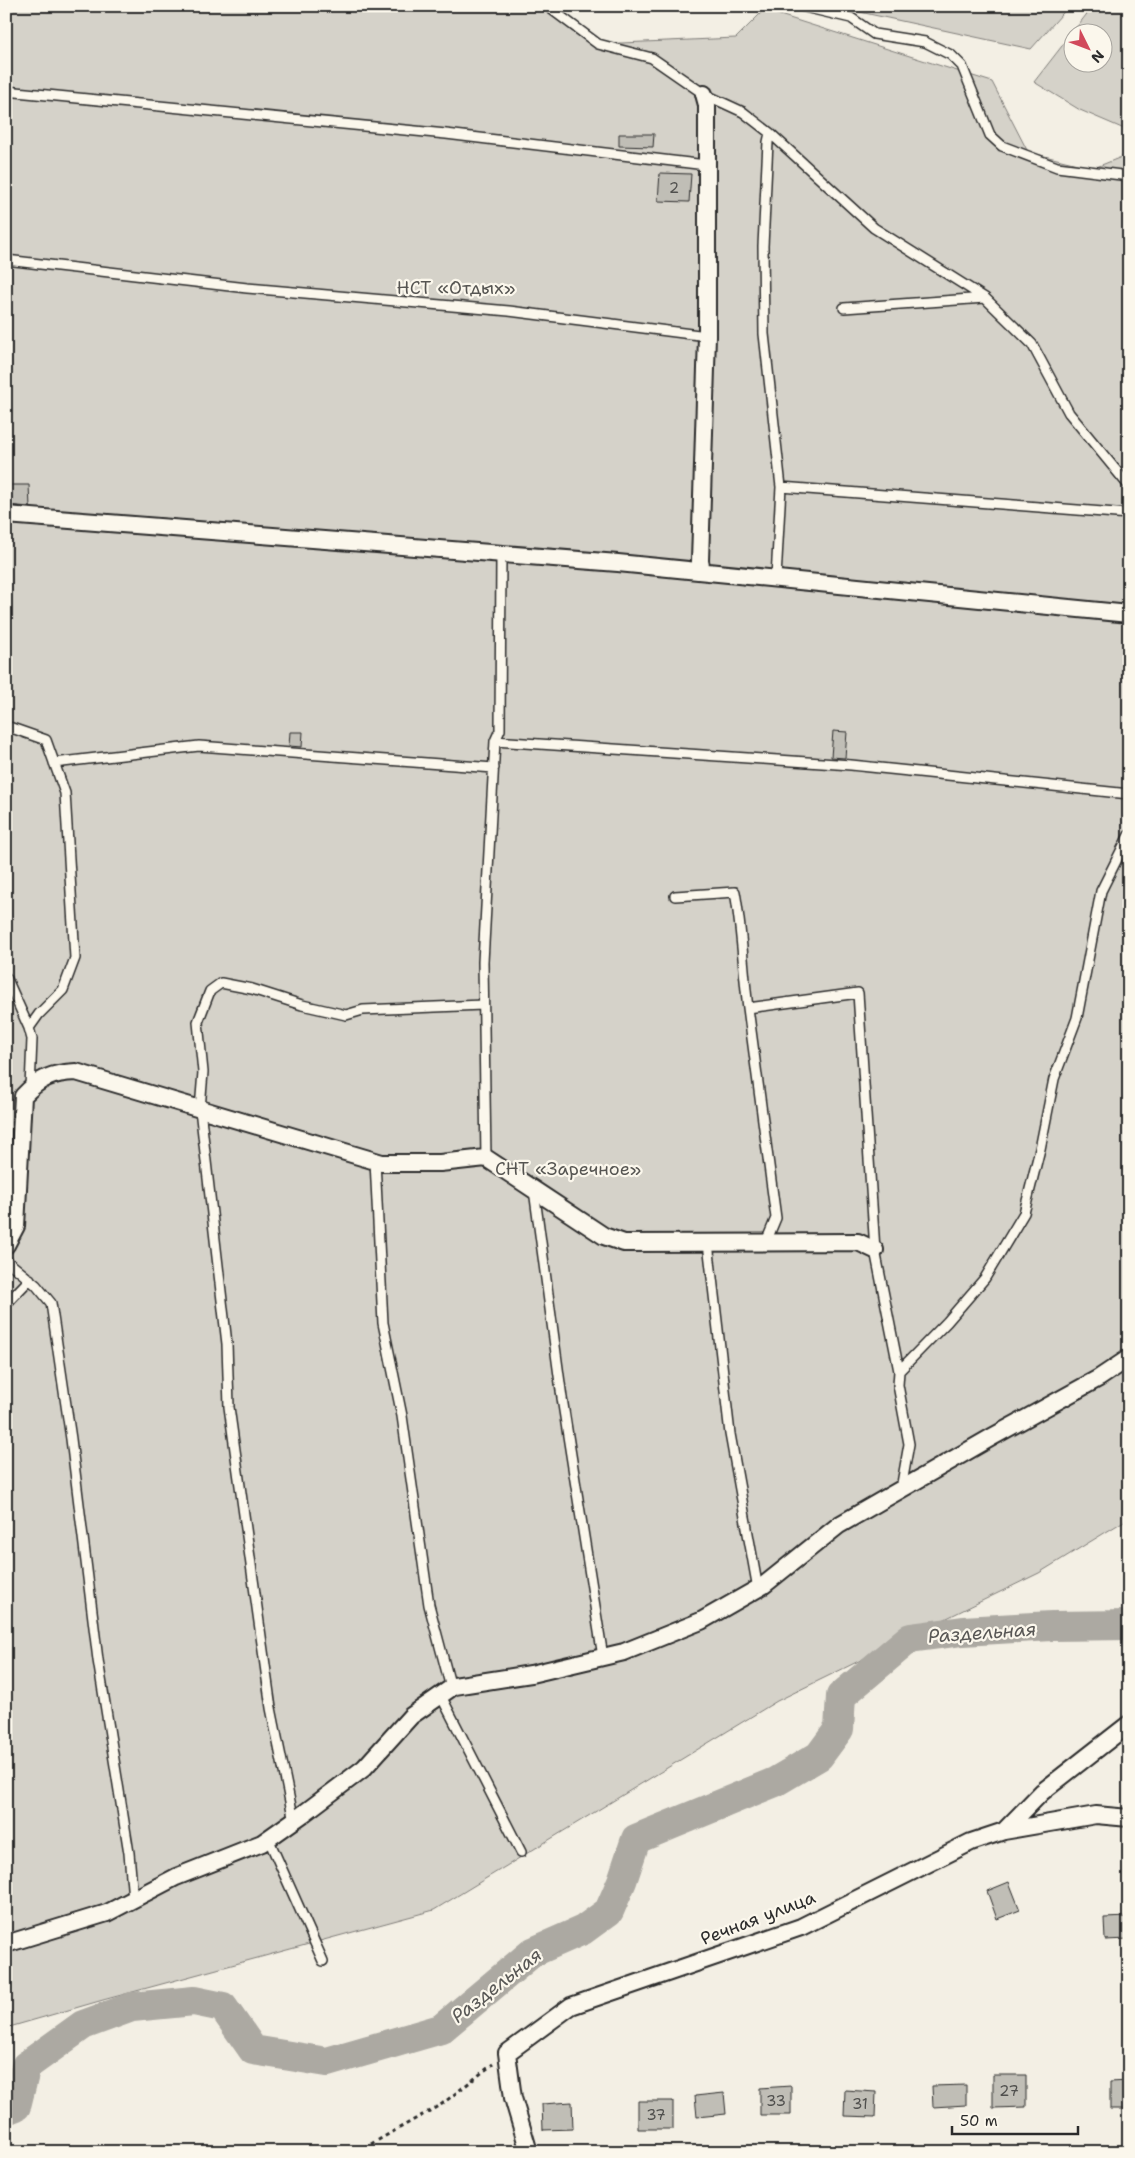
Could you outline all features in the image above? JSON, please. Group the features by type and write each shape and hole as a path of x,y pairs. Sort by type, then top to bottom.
{"street":[{"path":"702,571 700,561 707,336 707,105 704,94"},
{"path":"6,515 702,571 1129,614"},
{"path":"6,1245 16,1226 13,1153 23,1096 37,1082 59,1073 76,1072 382,1163 440,1163 486,1158 604,1236 624,1243 858,1242 875,1250"},
{"path":"6,1944 106,1913 176,1877 268,1838 294,1821 364,1768 411,1716 454,1686 531,1674 624,1652 701,1621 758,1588 839,1526 1099,1378 1129,1358"},
{"path":"1004,1831 1042,1792 1129,1724"},
{"name":"Речная улица","path":"507,2053 571,2006 801,1927 970,1842 1004,1831 1096,1815 1129,1818"},
{"path":"507,2053 513,2098 529,2152"}],"lane":[{"path":"547,6 598,44 652,58 704,94 743,112 770,133 874,228 985,298 1032,344 1069,413 1129,486"},
{"path":"800,6 851,18 874,34 925,42 951,55 962,66 990,135 1002,146 1057,167 1129,176"},
{"path":"6,91 446,134 706,165"},
{"path":"770,133 763,246 764,334 781,487 776,578"},
{"path":"6,260 247,288 509,311 707,336"},
{"path":"844,308 985,298"},
{"path":"781,487 1129,514"},
{"path":"486,1158 483,962 495,740 500,730 501,555"},
{"path":"6,726 46,740 65,793 75,958 63,990 39,1014 29,1028"},
{"path":"495,740 851,765 1129,794"},
{"path":"54,763 199,746 494,768"},
{"path":"899,1372 947,1322 985,1278 1024,1213 1040,1149 1054,1079 1077,1018 1101,891 1129,835"},
{"path":"675,896 735,892 740,922 743,973 776,1218 766,1242"},
{"path":"6,977 32,1039 30,1088"},
{"path":"294,1821 270,1708 230,1417 227,1344 200,1109 203,1072 198,1022 210,991 220,983 252,989 302,1005 346,1015 363,1010 483,1005"},
{"path":"748,1008 858,993 875,1250 899,1372 898,1386 909,1444 902,1489"},
{"path":"375,1161 383,1323 402,1416 429,1605 446,1692 521,1852"},
{"path":"534,1190 562,1398 603,1657"},
{"path":"708,1243 730,1434 758,1588"},
{"path":"6,1260 30,1279 51,1303 72,1448 98,1660 129,1853 133,1900"},
{"path":"6,1304 30,1279"},
{"path":"268,1838 323,1961"}],"path":[{"path":"357,2152 442,2104 507,2053"}],"green space":[{"name":"СНТ «Заречное»","path":"6,6 547,6 598,44 736,38 764,10 992,82 1028,152 1094,168 1129,154 1129,1518 1039,1573 777,1701 434,1910 6,2028"},
{"path":"832,6 1069,6 1031,49"},
{"path":"1093,6 1129,6 1129,131 1080,110 1034,82 1062,46 1062,72 1112,72 1112,22 1081,22"}],"building":[{"path":"619,134 654,134 653,147 619,146"},
{"path":"660,173 691,174 689,202 658,201"},
{"path":"6,485 29,485 30,507 6,505"},
{"path":"833,731 847,732 845,758 831,757"},
{"path":"290,732 303,732 302,747 289,746"},
{"path":"1009,1882 1020,1910 997,1919 987,1891"},
{"path":"1129,1917 1129,1939 1105,1940 1104,1918"},
{"path":"993,2075 1026,2075 1026,2107 993,2108"},
{"path":"1129,2081 1129,2109 1110,2109 1110,2082"},
{"path":"966,2085 966,2105 933,2107 932,2086"},
{"path":"791,2086 791,2115 760,2115 760,2088"},
{"path":"845,2090 876,2092 875,2117 844,2116"},
{"path":"724,2093 726,2114 697,2117 695,2096"},
{"path":"638,2101 673,2101 673,2129 638,2129"},
{"path":"572,2102 573,2129 543,2130 542,2104"}],"waterway":[{"name":"Раздельная","path":"6,2110 16,2106 26,2066 83,2025 132,2007 194,2001 223,2007 253,2050 327,2062 441,2029 533,1952 583,1930 609,1911 622,1881 636,1839 775,1782 819,1756 839,1729 841,1696 910,1638 963,1631 1052,1626 1129,1625"}],"park label":[{"name":"НСТ «Отдых»","path":"456,288"}]}
